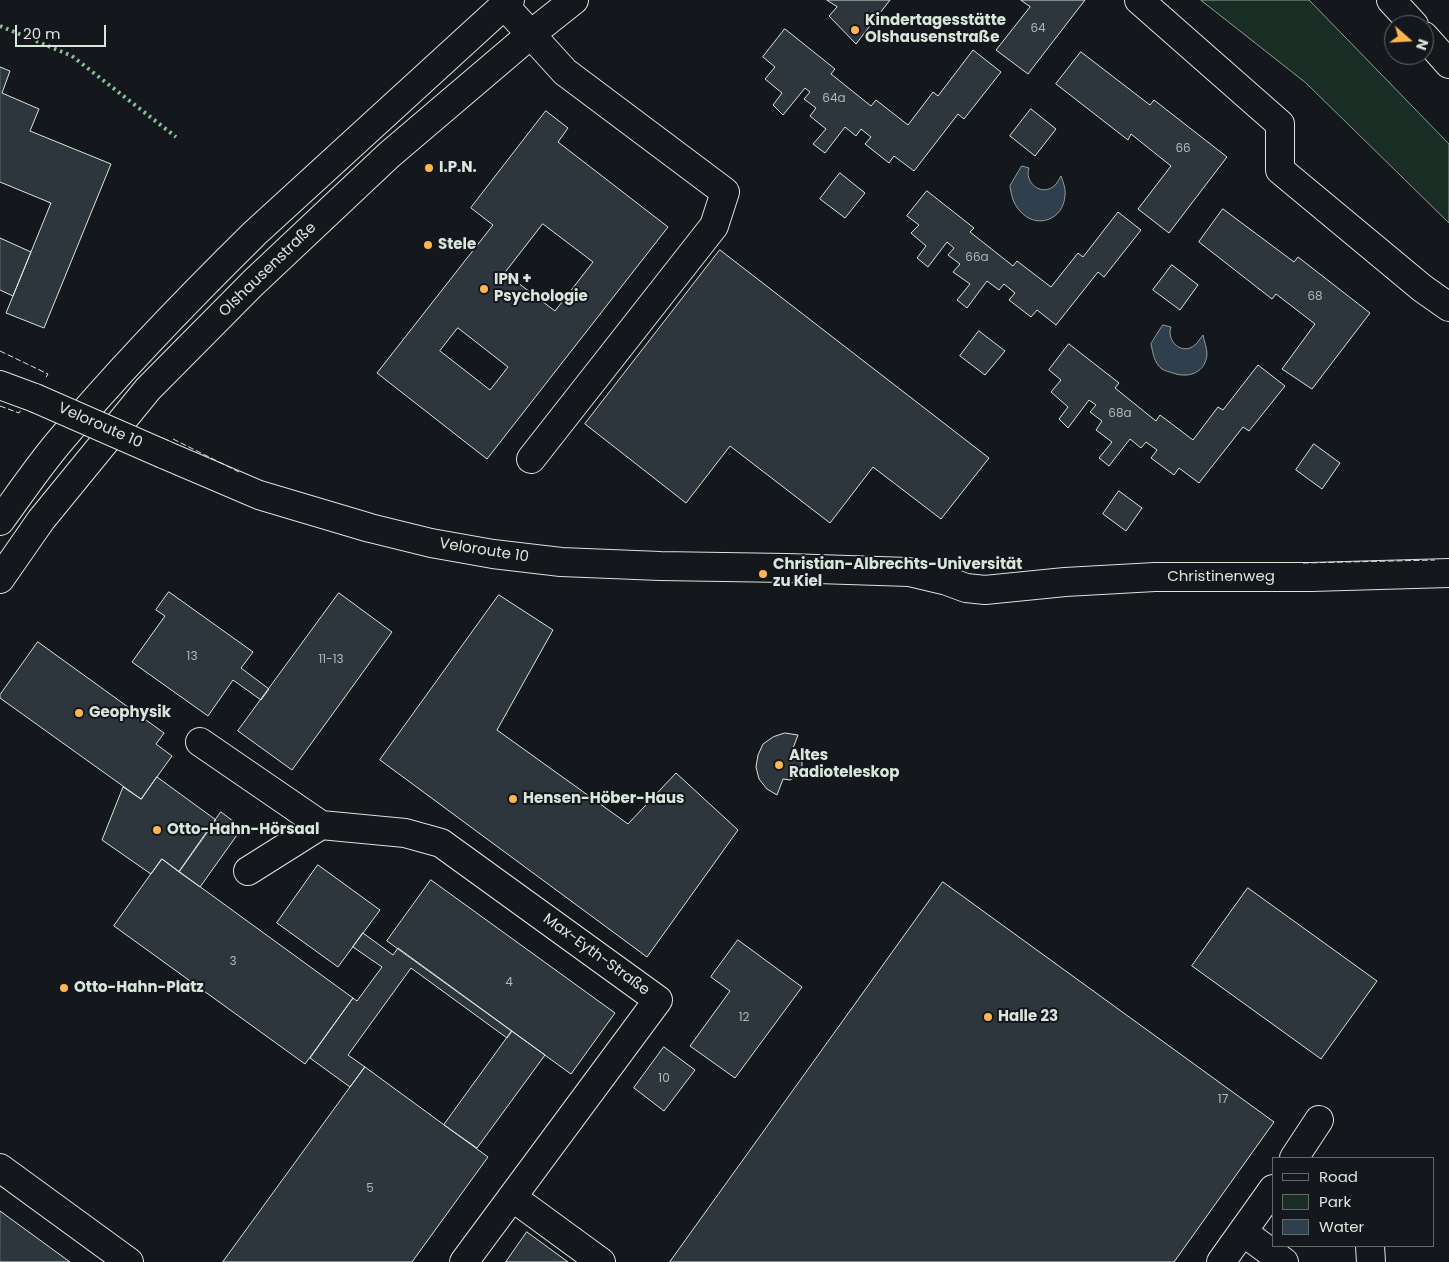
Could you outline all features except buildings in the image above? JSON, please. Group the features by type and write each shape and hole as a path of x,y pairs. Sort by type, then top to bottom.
{"main road":[{"name":"Olshausenstraße","path":"0,579 41,520 148,389 253,283 389,155 574,0"},
{"path":"1139,0 1280,124 1280,170 1422,288 1449,307"},
{"path":"1391,0 1405,15"},
{"path":"0,521 58,443 88,408 231,256 507,2 530,35 565,72 725,192 714,226 531,459"},
{"path":"1434,47 1449,64"},
{"name":"Veloroute 10","path":"0,385 259,494 370,528 431,543 493,554 561,562 909,572 947,581 966,588 993,590"},
{"name":"Christinenweg","path":"993,590 1048,583 1155,577 1311,577 1449,574"},
{"name":"Max-Eyth-Straße","path":"200,742 321,825 405,833 441,843 658,1000 464,1262"},
{"path":"248,871 321,825"},
{"path":"1295,1157 1319,1120"},
{"path":"0,1168 129,1262"},
{"path":"1221,1262 1272,1190"},
{"path":"512,1197 601,1262"},
{"path":"1242,1232 1284,1262"},
{"path":"1370,1247 1371,1262"}],"green space":[{"path":"1201,0 1309,0 1449,144 1449,223 1306,83"}],"water":[{"path":"1022,166 1029,168 1028,173 1031,183 1039,189 1049,189 1055,185 1061,176 1065,188 1063,204 1060,211 1048,220 1041,221 1026,217 1016,205 1010,186"},
{"path":"1163,325 1171,327 1170,332 1173,342 1180,348 1190,348 1203,335 1207,354 1204,365 1200,370 1191,374 1179,375 1159,367 1154,358 1151,344"}],"hedge":[{"path":"0,26 72,56 176,137"}],"fence":[{"path":"0,351 48,374 45,379"},
{"path":"0,406 19,413 22,408"},
{"path":"173,439 239,472"},
{"path":"1303,563 1435,560"}],"place":[{"name":"Kindertagesstätte Olshausenstraße","path":"855,30"},
{"name":"I.P.N.","path":"429,168"},
{"name":"Stele","path":"428,245"},
{"name":"IPN + Psychologie","path":"484,289"},
{"name":"Christian-Albrechts-Universität zu Kiel","path":"763,574"},
{"name":"Geophysik","path":"79,713"},
{"name":"Altes Radioteleskop","path":"779,765"},
{"name":"Hensen-Höber-Haus","path":"513,799"},
{"name":"Otto-Hahn-Hörsaal","path":"157,830"},
{"name":"Otto-Hahn-Platz","path":"64,988"},
{"name":"Halle 23","path":"988,1017"}]}
